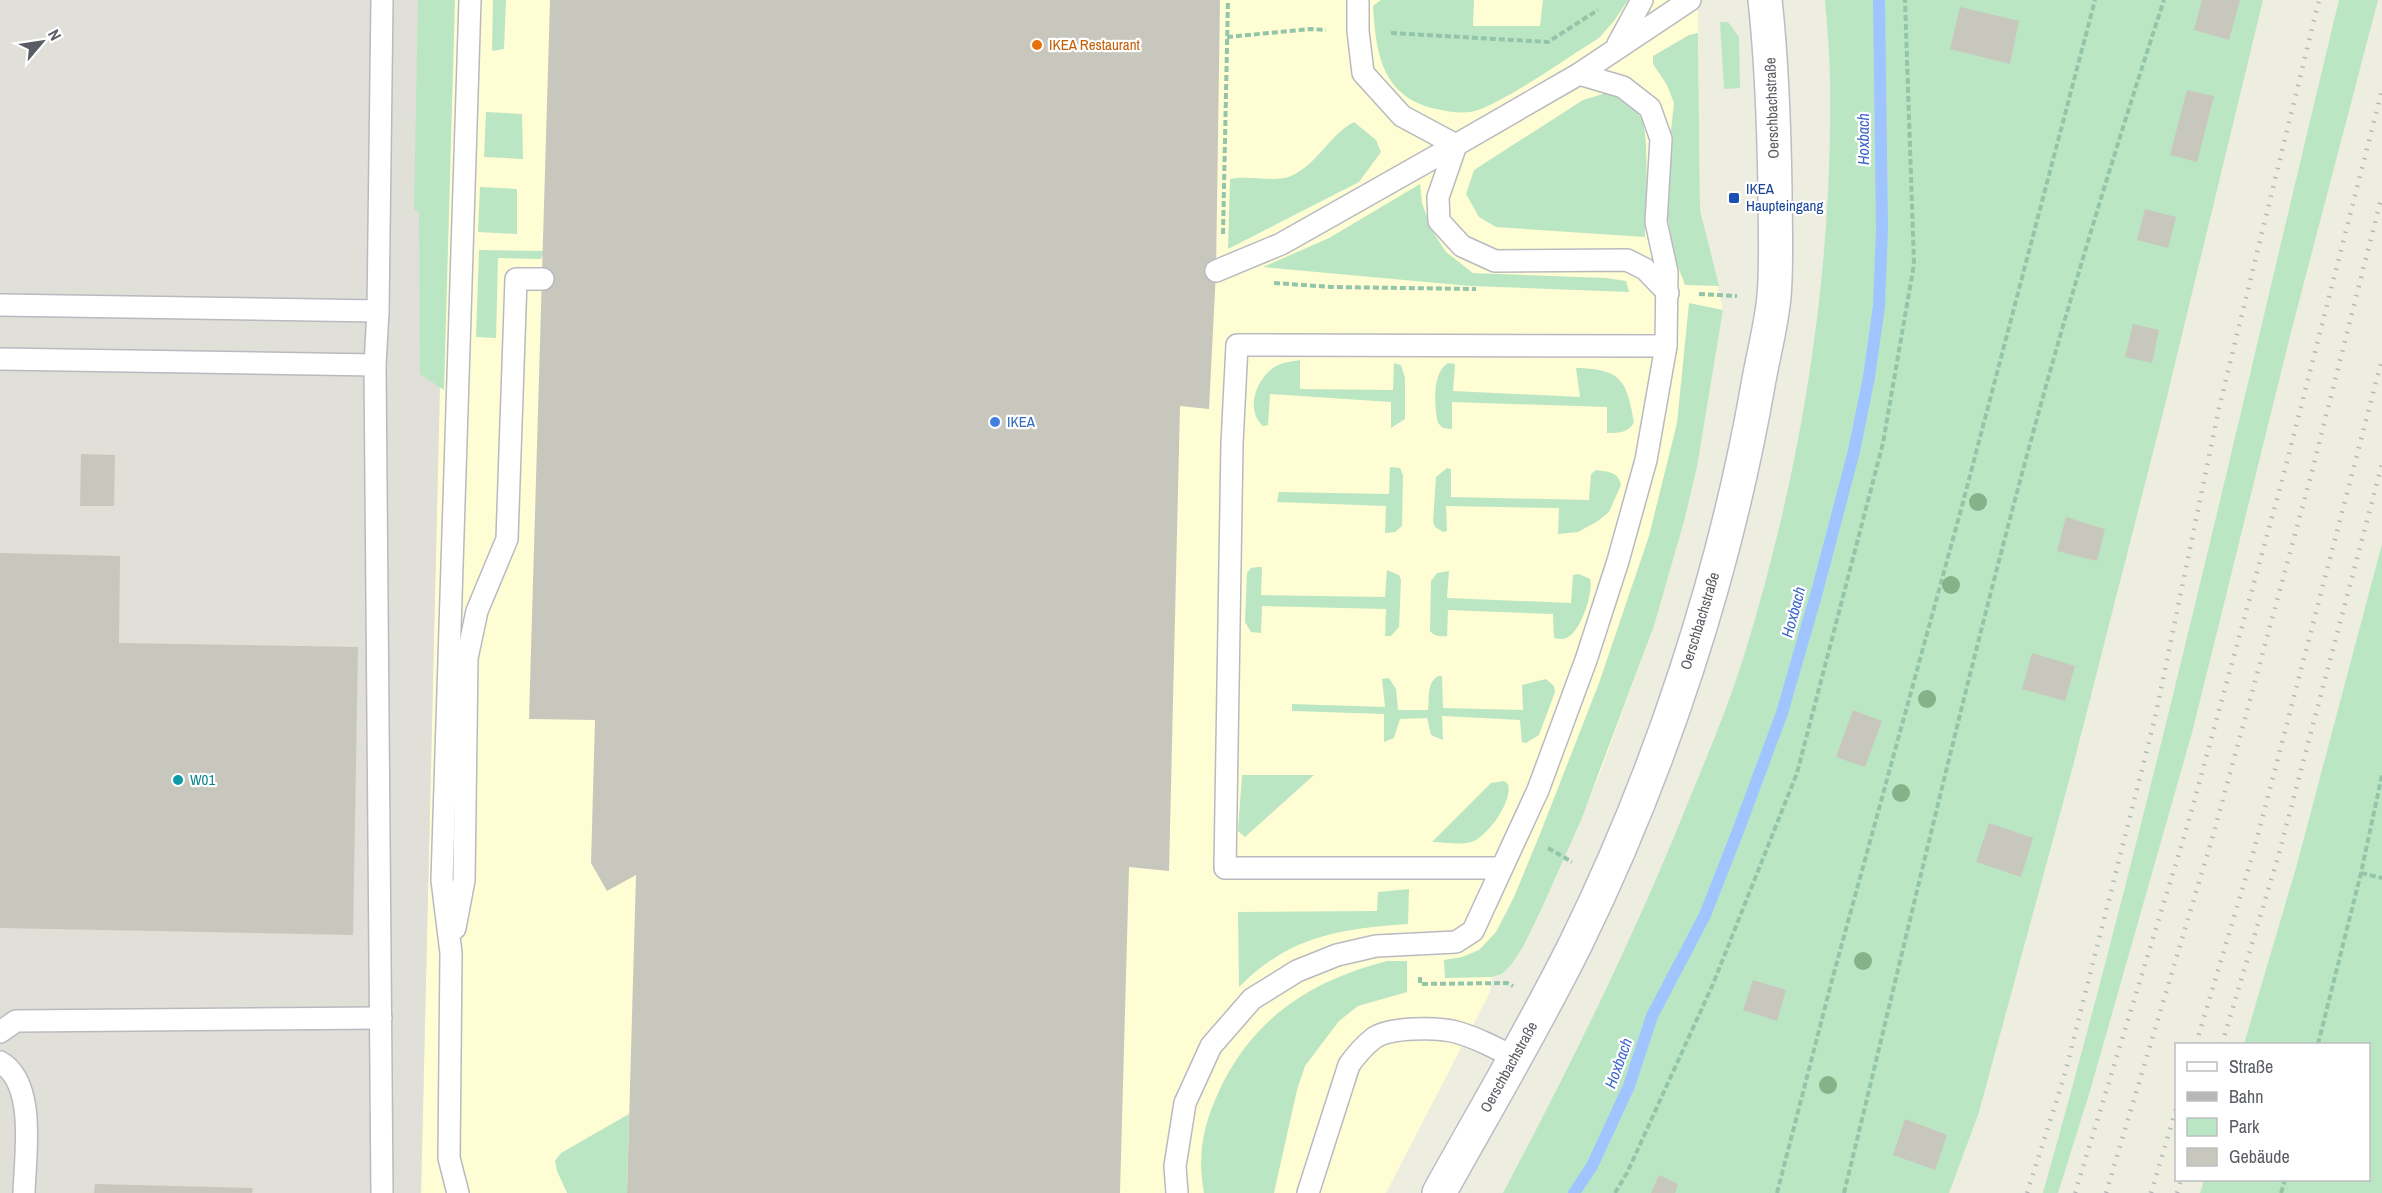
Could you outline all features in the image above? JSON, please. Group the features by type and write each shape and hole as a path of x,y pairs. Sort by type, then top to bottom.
{"main road":[{"name":"Oerschbachstraße","path":"1438,1193 1515,1058 1576,942 1604,881 1642,792 1684,675 1727,532 1747,448 1774,298 1774,122 1765,0"}],"lane":[{"path":"382,0 378,311 375,365 382,1193"},
{"path":"458,1193 449,1158 451,952 442,880 470,0"},
{"path":"1358,0 1358,31 1363,73 1402,117 1456,145"},
{"path":"1614,51 1642,0"},
{"path":"1216,271 1281,244 1456,145 1579,74 1690,0"},
{"path":"1177,1193 1175,1166 1185,1103 1211,1046 1252,999 1297,971 1337,955 1376,946 1456,942 1473,931 1538,790 1586,660 1618,561 1646,460 1666,346 1668,293 1667,272 1656,222 1661,139 1650,108 1623,87 1579,74"},
{"path":"1456,145 1438,197 1439,221 1462,246 1496,261 1627,260 1645,269 1668,293"},
{"path":"451,952 464,880 467,658 477,611 507,539 516,279 543,279"},
{"path":"0,305 378,311"},
{"path":"1501,868 1225,867 1230,526 1236,345 1666,346"},
{"path":"0,359 375,365"},
{"path":"0,1032 16,1021 381,1018"},
{"path":"1308,1193 1349,1065 1360,1050 1376,1037 1395,1031 1454,1032 1489,1044 1515,1058"},
{"path":"0,1062 9,1067 22,1088 25,1112 24,1193"}],"path":[{"path":"1223,245 1228,0"},
{"path":"1615,1193 1627,1173 1713,984 1797,772 1883,443 1914,264 1905,0"},
{"path":"1777,1193 1832,980 1962,506 2095,0"},
{"path":"1844,1193 2036,422 2121,130 2164,0"},
{"path":"1227,37 1311,29 1548,42 1605,6"},
{"path":"2318,1043 2361,873 2382,775"},
{"path":"1519,831 1604,881"},
{"path":"2361,873 2382,878"}],"shaded area":[{"path":"0,0 449,0 421,1193 0,1193"},
{"path":"449,0 1698,0 1700,210 1723,310 1697,467 1685,518 1654,626 1600,773 1541,910 1523,947 1511,965 1502,974 1492,977 1490,992 1386,1193 421,1193"}],"green space":[{"path":"418,0 455,0 444,390 420,374 419,212 414,209"},
{"path":"493,0 506,0 504,49 492,51"},
{"path":"1381,0 1474,0 1473,26 1540,26 1543,0 1628,0 1599,38 1541,76 1481,109 1453,112 1418,103 1404,95 1393,84 1385,71 1377,41 1373,6"},
{"path":"1825,0 2263,0 2163,413 2073,766 1979,1112 1949,1193 1503,1193 1553,1097 1647,900 1731,695 1764,589 1797,446 1819,301 1830,155 1830,72"},
{"path":"2339,0 2378,0 2291,332 2193,729 2090,1091 2058,1193 2043,1193 2084,1045 2160,747"},
{"path":"1720,22 1728,22 1739,37 1740,88 1724,89"},
{"path":"1698,33 1700,210 1719,286 1685,285 1675,259 1668,219 1668,157 1674,103 1667,85 1653,64 1653,56 1689,35"},
{"path":"1606,93 1631,106 1642,120 1646,143 1645,237 1496,227 1479,217 1466,194 1474,170 1583,100"},
{"path":"486,112 522,114 523,159 484,157"},
{"path":"1354,122 1376,140 1381,152 1359,182 1228,249 1230,179 1278,179 1291,176 1309,164 1338,134"},
{"path":"1420,184 1422,203 1431,229 1446,252 1473,273 1606,278 1626,281 1629,292 1470,286 1263,267 1329,238"},
{"path":"480,187 517,189 517,234 478,232"},
{"path":"479,250 544,251 541,259 498,258 496,338 476,337"},
{"path":"1689,303 1723,310 1697,467 1654,626 1581,820 1523,947 1502,974 1492,977 1445,978 1444,960 1462,957 1479,950 1496,932 1514,897 1599,683 1649,536 1677,423"},
{"path":"1300,360 1300,389 1393,390 1394,363 1401,365 1405,378 1405,419 1391,428 1391,402 1270,394 1268,425 1263,426 1255,412 1254,404 1258,387 1267,373 1276,366"},
{"path":"1448,363 1455,364 1453,391 1580,397 1576,368 1603,371 1612,374 1624,387 1634,422 1626,430 1607,433 1607,407 1452,402 1452,429 1443,428 1438,423 1435,390 1439,374"},
{"path":"1390,467 1400,468 1403,475 1402,526 1395,532 1385,533 1386,506 1277,502 1279,492 1389,494"},
{"path":"1447,468 1451,469 1451,497 1589,500 1591,474 1596,470 1615,475 1621,485 1609,512 1578,532 1558,534 1559,508 1446,506 1447,531 1443,532 1435,527 1433,522 1436,477"},
{"path":"2382,544 2382,1193 2200,1193 2204,1181 2370,1181 2370,1043 2244,1043 2296,868"},
{"path":"1262,567 1261,595 1385,597 1387,570 1399,575 1401,580 1399,627 1391,636 1385,636 1386,609 1262,606 1261,633 1251,632 1245,622 1247,573 1251,568"},
{"path":"1449,571 1447,598 1571,603 1573,575 1579,574 1590,579 1591,585 1582,619 1573,633 1564,639 1554,638 1553,614 1448,610 1447,636 1440,636 1430,631 1431,581 1437,573"},
{"path":"1438,676 1442,676 1443,708 1523,710 1522,685 1546,679 1554,686 1555,692 1539,735 1526,743 1522,742 1520,720 1442,716 1443,740 1431,735 1427,718 1400,719 1394,738 1384,742 1384,714 1292,711 1292,704 1385,707 1382,679 1389,678 1396,689 1398,710 1428,710 1430,687"},
{"path":"1242,775 1314,775 1245,837 1238,831"},
{"path":"1504,781 1508,784 1507,799 1499,816 1486,832 1474,841 1464,843 1432,842 1491,783"},
{"path":"1409,889 1408,924 1359,929 1316,938 1277,956 1239,987 1238,912 1377,911 1378,892"},
{"path":"1387,961 1407,961 1407,992 1358,1006 1339,1021 1305,1066 1297,1090 1274,1193 1204,1193 1201,1153 1205,1128 1219,1091 1233,1065 1249,1043 1287,1006 1309,992 1333,979"},
{"path":"629,1114 627,1193 567,1193 555,1161 561,1153"}],"building":[{"path":"550,0 1220,0 1216,271 1209,409 1180,406 1169,871 1129,867 1120,1193 627,1193 636,875 607,891 591,863 595,720 529,719"},
{"path":"2202,0 2240,0 2229,40 2194,30"},
{"path":"1960,7 2019,21 2010,64 1950,49"},
{"path":"2187,90 2214,96 2197,162 2170,155"},
{"path":"2145,209 2176,217 2168,248 2137,240"},
{"path":"2133,324 2159,330 2152,363 2125,357"},
{"path":"81,454 115,455 114,506 80,506"},
{"path":"2066,517 2105,529 2097,561 2057,551"},
{"name":"W01","path":"0,553 120,556 119,643 358,647 353,935 0,928"},
{"path":"2032,653 2075,666 2065,701 2022,689"},
{"path":"1853,710 1882,721 1865,767 1836,757"},
{"path":"1989,823 2033,838 2021,877 1976,862"},
{"path":"1753,980 1786,990 1777,1021 1743,1010"},
{"path":"1905,1119 1947,1135 1935,1170 1893,1155"},
{"path":"1659,1175 1678,1184 1675,1193 1651,1193"},
{"path":"95,1184 253,1188 252,1193 94,1193"}],"waterway":[{"name":"Hoxbach","path":"1574,1193 1592,1166 1629,1086 1652,1016 1705,915 1738,831 1782,713 1854,451 1869,377 1879,306 1882,229 1879,0"}],"railway":[{"path":"2027,1193 2064,1077 2155,718 2219,408 2319,0"},
{"path":"2075,1193 2187,827 2283,477 2382,90"},
{"path":"2106,1193 2214,832 2309,483 2382,195"},
{"path":"2196,1043 2254,850 2382,359"},
{"path":"2222,1043 2278,857 2382,464"},
{"path":"2151,1193 2175,1112"},
{"path":"2177,1193 2181,1181"}],"place":[{"name":"IKEA Restaurant","path":"1037,45"},
{"name":"IKEA Haupteingang","path":"1734,198"},
{"name":"IKEA","path":"995,422"},
{"name":"W01","path":"178,780"}]}
